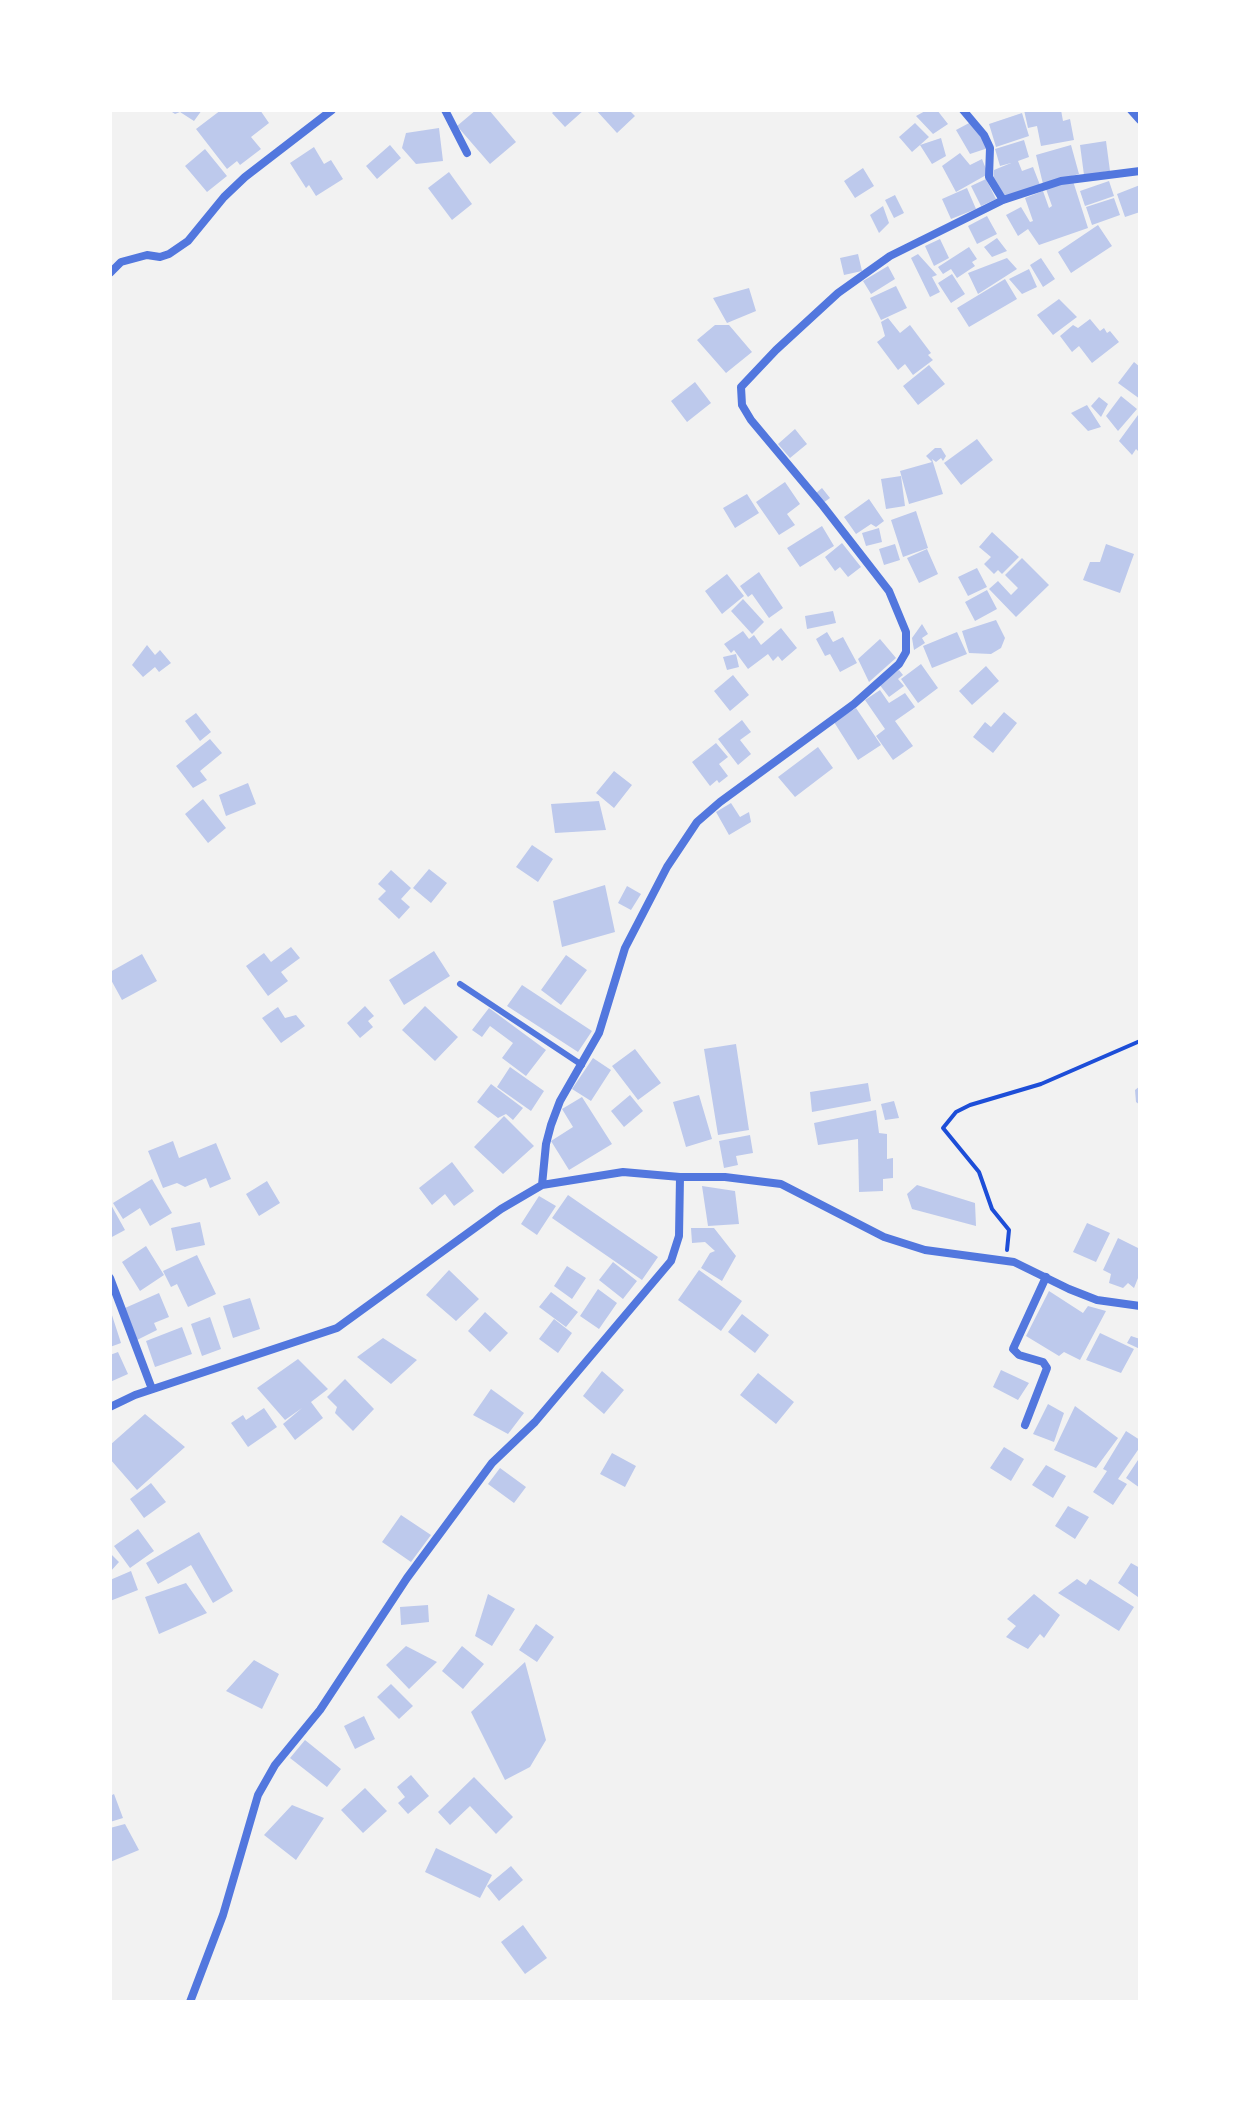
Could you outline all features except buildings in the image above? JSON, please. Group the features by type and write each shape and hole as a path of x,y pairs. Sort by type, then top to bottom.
{"street":[{"path":"110,273 121,262 147,255 160,257 188,241 245,177 332,110"},
{"path":"445,110 467,153"},
{"path":"963,110 984,135 990,148 989,177 1003,200"},
{"path":"1131,110 1140,120"},
{"path":"542,1185 551,1125 560,1101 599,1033 625,948 667,867 697,822 854,704 899,664 906,652 906,632 889,591 751,420 742,405 741,387 838,293 890,256 1003,200 1061,181 1140,171"},
{"path":"110,1407 152,1389 337,1328 501,1209 542,1185 623,1172 725,1177 781,1184 884,1237 925,1250 1006,1261 1031,1269 1097,1300 1140,1306"},
{"path":"190,2002 223,1915 258,1795 275,1765 320,1710 407,1578 492,1463 535,1422 671,1261 679,1236 680,1177"},
{"path":"1025,1425 1047,1368 1043,1362 1016,1354 1013,1349 1046,1277"},
{"path":"110,1278 152,1389"}],"lane":[{"path":"460,984 582,1065"}],"path":[{"path":"1006,1261 1009,1230 992,1209 979,1172 943,1128 956,1112 970,1105 1041,1084 1140,1041"}]}
